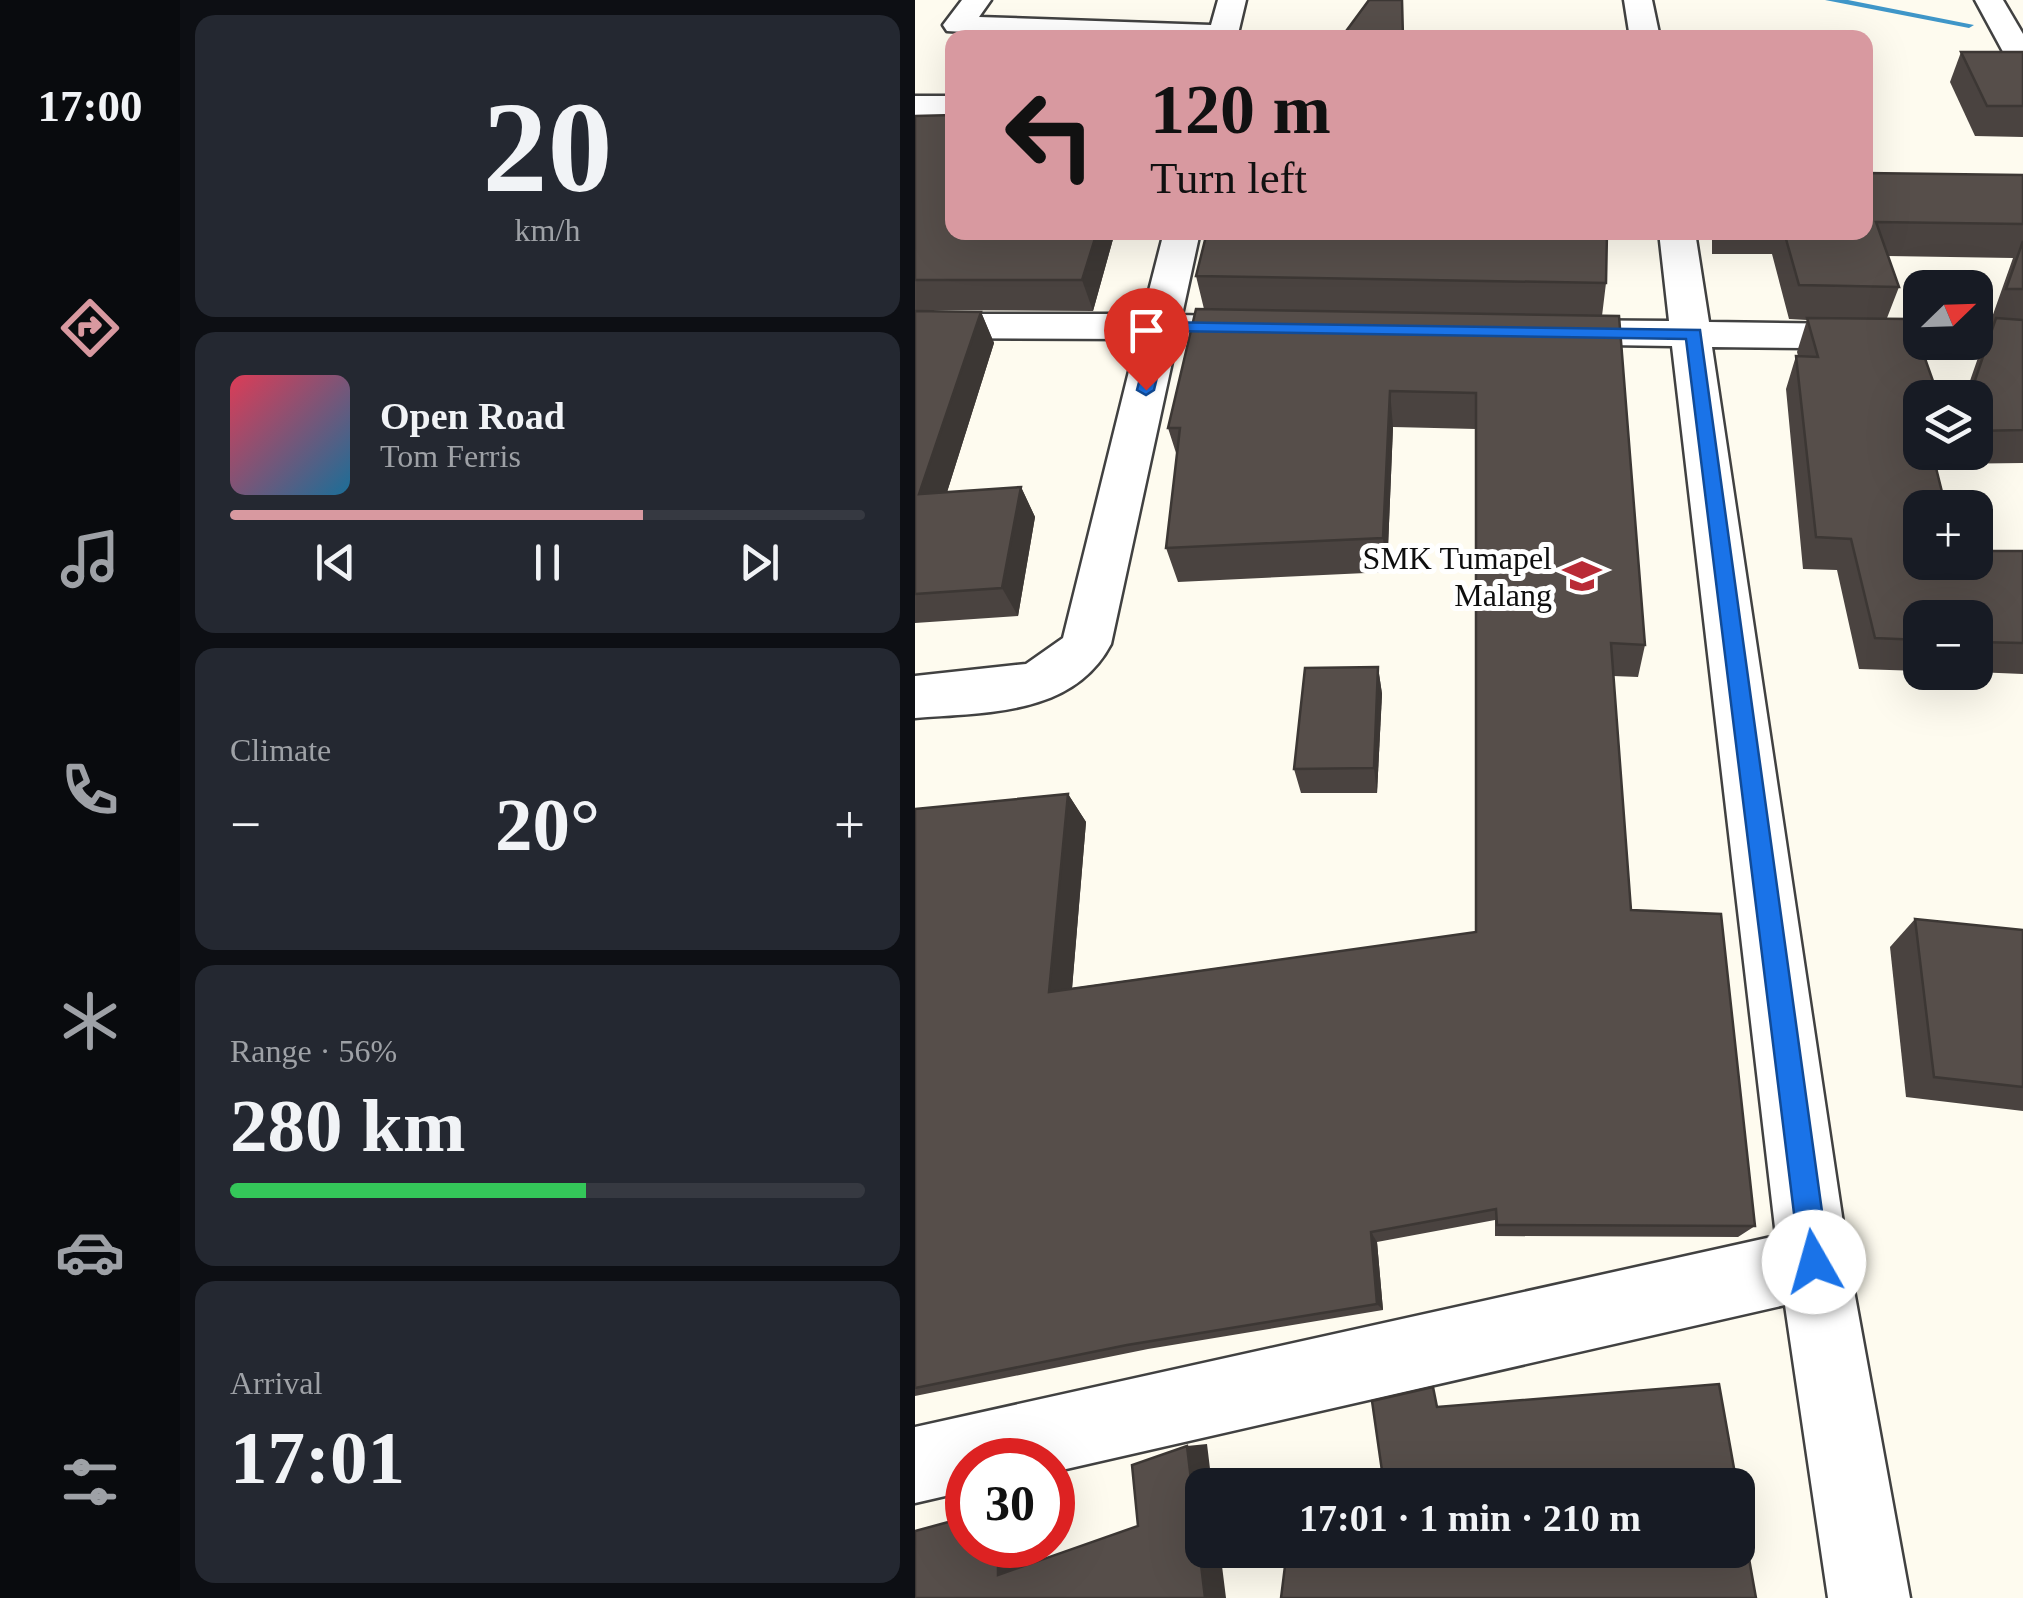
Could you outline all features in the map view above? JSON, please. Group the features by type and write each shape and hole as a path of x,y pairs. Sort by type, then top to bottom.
{"street":[{"path":"977,0 944,24 1112,30"},
{"path":"1225,30 1232,0"},
{"path":"1638,0 1644,30"},
{"path":"1989,0 2023,62"},
{"path":"915,106 945,106"},
{"path":"915,697 1031,683 1064,670 1085,644 1180,240"},
{"path":"1678,240 1694,334 1814,1262 1869,1598"},
{"path":"915,326 1310,328"},
{"path":"1500,331 1903,337"},
{"path":"1993,338 2023,339"},
{"path":"915,1465 1814,1262"}],"building":[{"path":"1369,0 1402,0 1403,30 1347,30"},
{"path":"1961,52 2023,52 2023,106 1987,106"},
{"path":"945,115 945,240 1094,240 1082,280 915,280 915,116"},
{"path":"1873,173 2023,175 2023,224 1876,222 1899,287 1799,285 1786,240 1873,240"},
{"path":"1205,240 1607,240 1606,283 1196,276"},
{"path":"2023,241 2023,289 2006,289"},
{"path":"1196,309 1619,316 1645,645 1611,643 1631,910 1721,914 1755,1226 1497,1225 1496,1209 1371,1232 1377,1304 1127,1345 915,1388 915,809 1068,794 1049,992 1476,932 1476,393 1390,391 1383,538 1166,548 1180,428 1168,428"},
{"path":"915,311 981,312 919,494 1021,487 1002,588 915,594"},
{"path":"1807,318 1903,319 1903,360 1926,360 1933,380 1903,380 1903,470 1936,470 1942,490 1903,490 1903,580 1993,580 1993,551 2023,551 2023,643 1993,642 1993,600 1903,600 1903,639 1875,638 1851,539 1816,537 1796,356 1818,357"},
{"path":"1996,318 2023,320 2023,430 1993,431 1993,380 1975,380 1982,360 1993,360"},
{"path":"1378,667 1374,768 1294,769 1305,668"},
{"path":"1915,919 2023,930 2023,1087 1934,1077"},
{"path":"1719,1384 1734,1468 1382,1468 1372,1401 1433,1387 1437,1407"},
{"path":"1187,1446 1185,1568 1201,1568 1205,1598 915,1598 915,1531 945,1523 945,1568 998,1568 998,1575 1018,1568 1075,1568 1075,1548 1138,1526 1132,1465"},
{"path":"1285,1568 1751,1568 1756,1598 1281,1598"}],"waterway":[{"path":"1830,0 1969,25"}],"place":[{"name":"SMK Tumapel Malang","path":"1582,576"}],"route":[{"path":"1146,390 1161,326 1694,334 1814,1262"}]}
